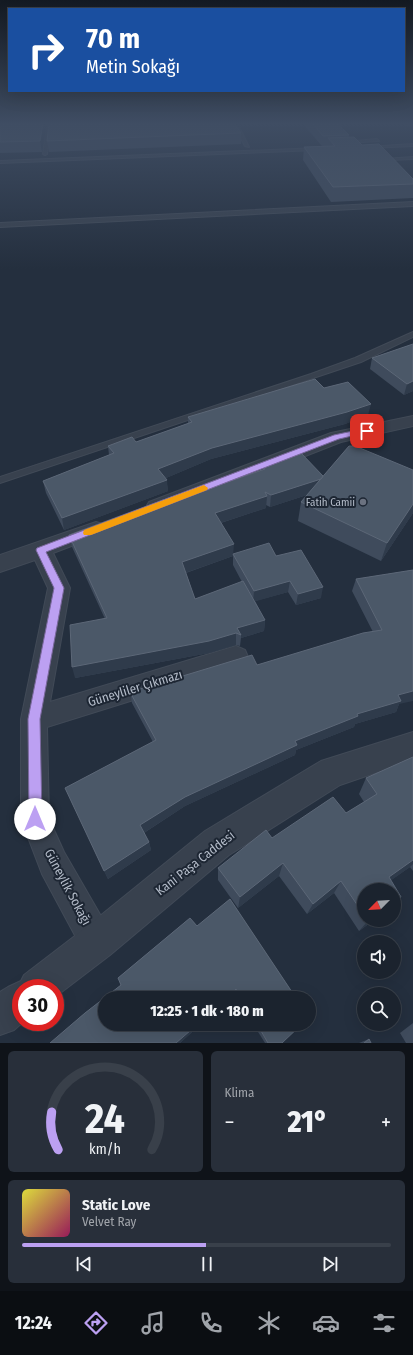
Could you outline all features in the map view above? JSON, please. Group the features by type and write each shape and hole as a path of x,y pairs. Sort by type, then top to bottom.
{"street":[{"path":"137,514 337,437 413,421"},
{"path":"0,564 115,522"},
{"name":"Güneylik Sokağı","path":"41,550 59,588 34,719 35,819 53,863 97,942"},
{"name":"Güneyliler Çıkmazı","path":"34,719 236,656"},
{"name":"Kani Paşa Caddesi","path":"46,979 97,942 217,843 332,772 413,746"}],"lane":[{"path":"0,225 413,204"},
{"path":"0,480 314,376 358,360 413,334"}],"building":[{"path":"322,172 406,172 413,179 413,184 333,187"},
{"path":"413,344 413,381 407,384 372,358"},
{"path":"315,379 324,388 348,382 371,404 347,412 212,448 158,469 167,480 62,518 43,481 114,453 108,446 132,437 136,442 192,422 188,417"},
{"name":"Fatih Camii","path":"349,446 355,446 413,470 413,504 387,543 301,502"},
{"path":"300,452 323,476 321,479 271,495 265,492 267,496 215,513 234,544 182,562 195,599 243,581 265,620 237,628 241,635 236,633 209,641 72,667 70,625 107,618 69,535 179,494 182,498 265,469 264,467"},
{"path":"269,543 276,556 301,550 323,587 298,594 290,581 254,591 233,554"},
{"path":"413,570 413,691 398,695 401,701 357,714 358,716 295,741 297,745 185,797 140,825 149,842 104,871 65,788 156,740 130,692 252,655 257,665 363,633 382,630 356,579"},
{"path":"413,757 413,860 389,877 393,883 357,883 357,905 341,881 313,904 283,863 240,897 218,868 266,830 272,838 333,797 346,813 377,794 366,778"},
{"path":"230,899 291,991 237,991 236,989 234,991 113,991 121,985 118,978 190,918 197,926"},
{"path":"98,1003 98,1031 190,1031 176,1043 50,1043"},
{"path":"261,1031 295,1031 282,1043 268,1043"},
{"path":"369,1039 371,1043 364,1043"}],"slow traffic":[{"path":"87,533 204,488"}],"place":[{"name":"Fatih Camii","path":"363,502"}],"route":[{"path":"35,819 34,719 59,588 41,550 337,437 367,431"}]}
